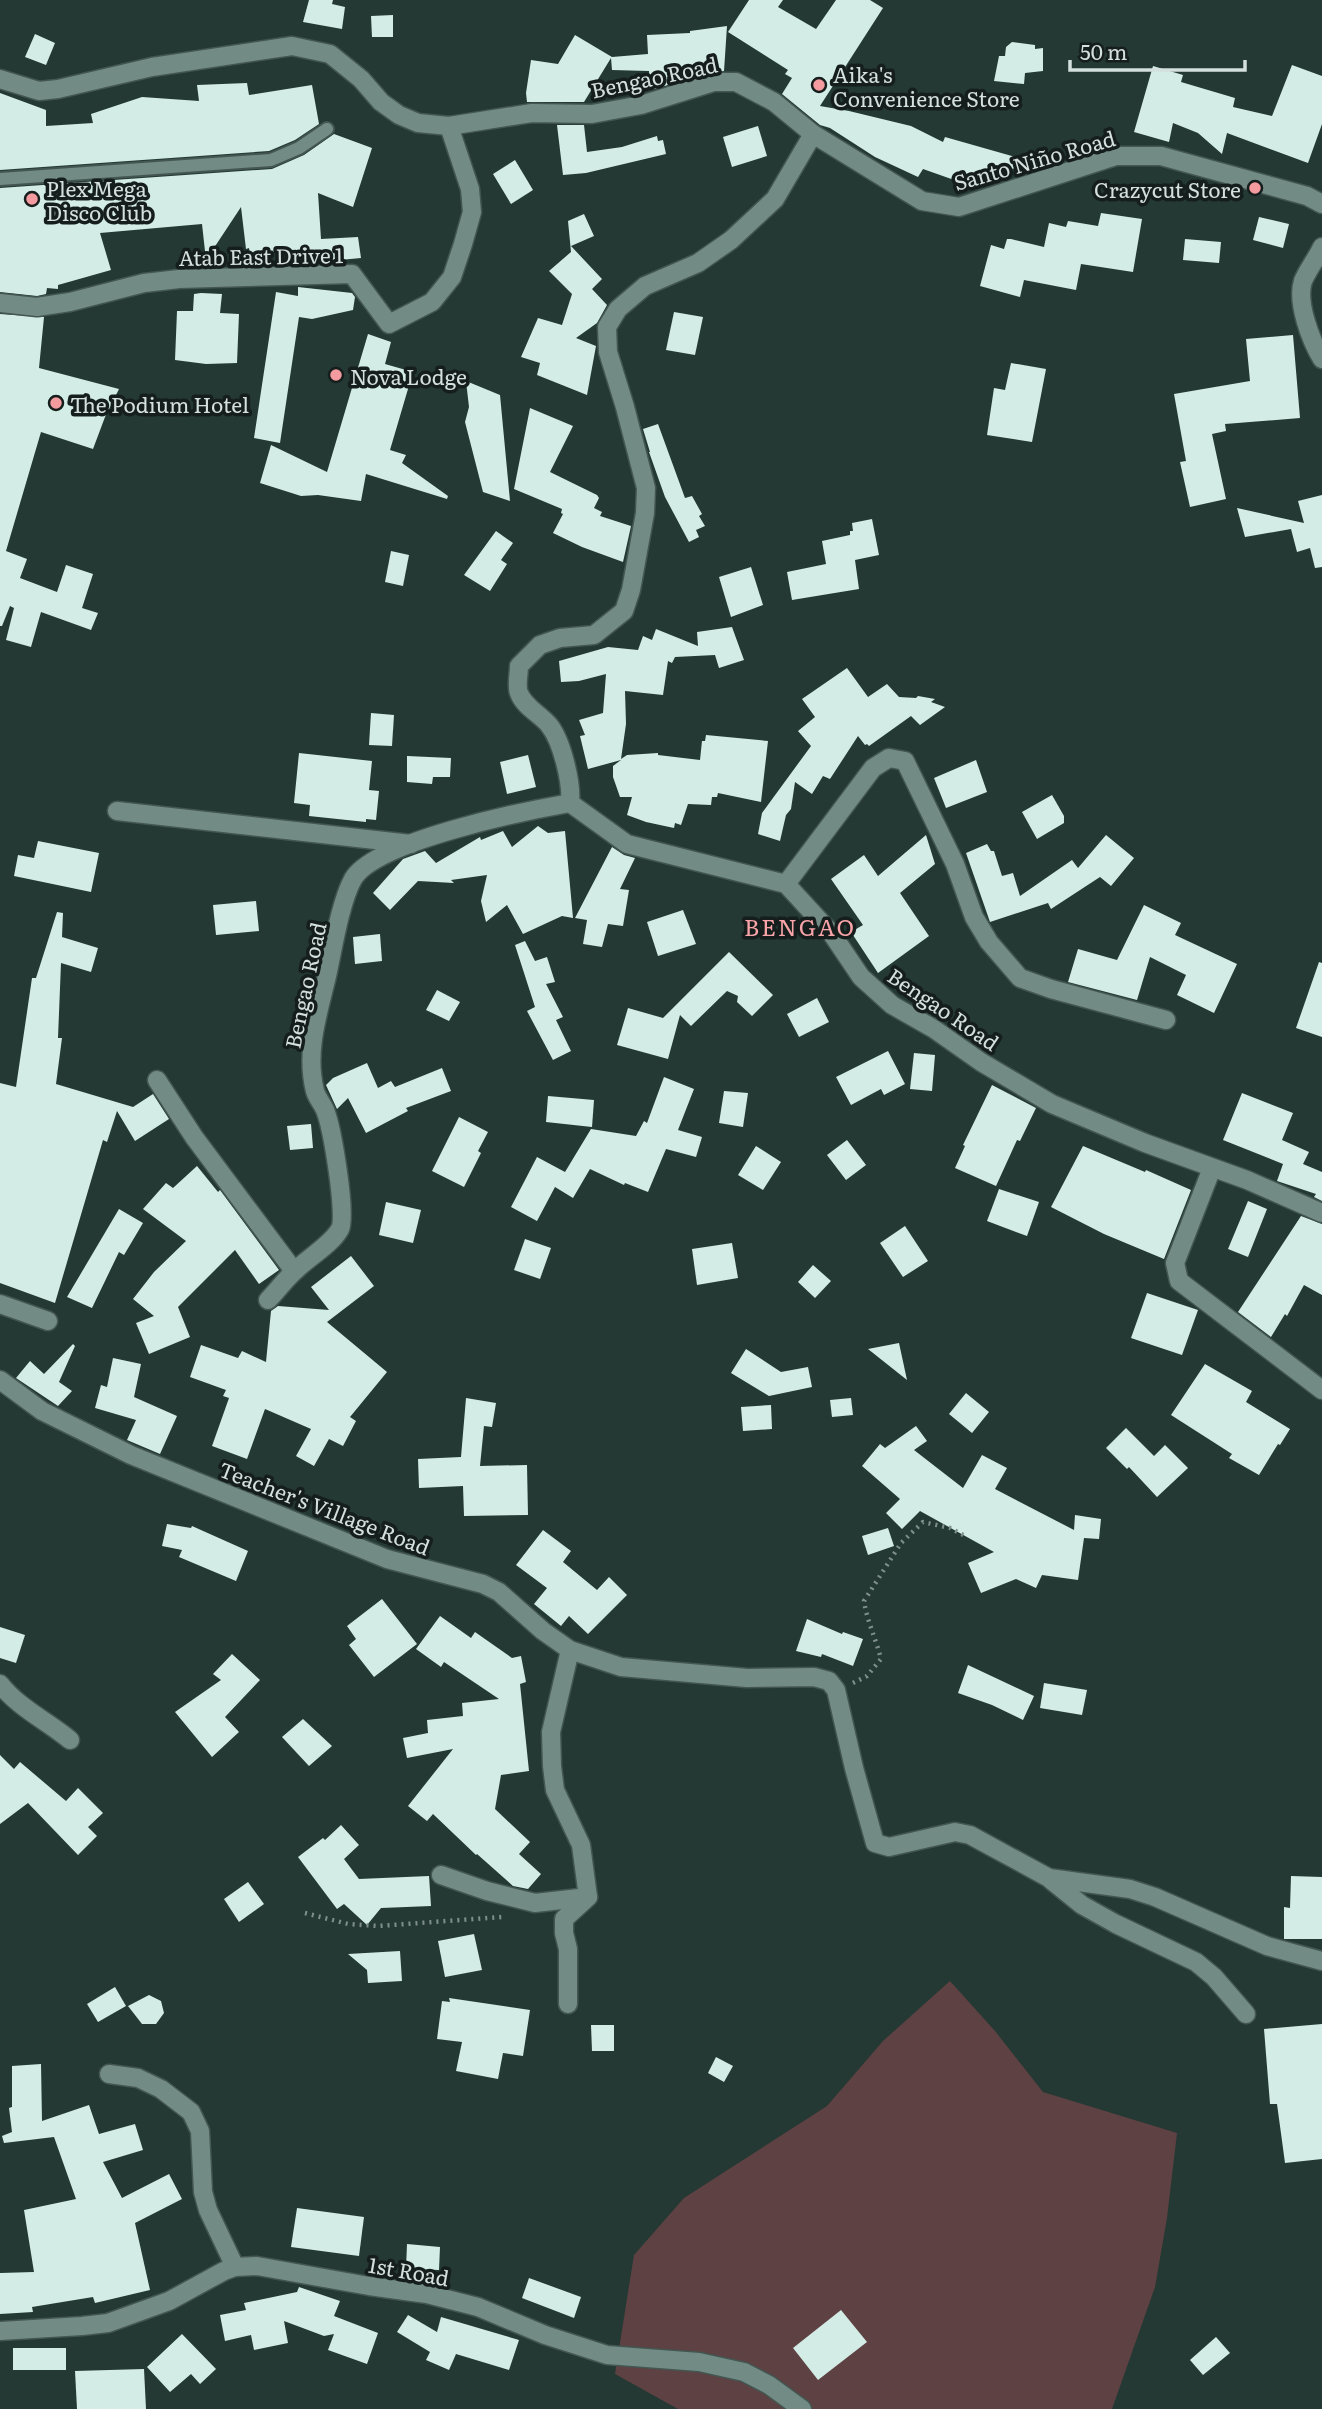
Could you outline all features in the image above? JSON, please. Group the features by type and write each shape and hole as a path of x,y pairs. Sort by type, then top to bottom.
{"street":[{"name":"Bengao Road","path":"0,79 39,91 58,89 152,67 292,46 330,54 361,79 381,102 399,115 418,123 449,125 531,113 592,114 641,105 714,82 736,82 774,102 813,134"},
{"name":"Atab East Drive 1","path":"0,303 37,307 70,302 144,283 179,279 352,274 389,324 432,302 452,277 463,244 472,212 470,189 449,125"},
{"name":"Santo Niño Road","path":"813,134 922,201 959,207 1116,156 1161,156 1307,197 1322,204"},
{"path":"813,134 775,199 731,240 698,262 645,286 618,309 607,327 608,352 646,488 645,513 631,590 624,611 594,635 560,638 541,645 519,666 518,692 549,724 559,741 570,787 570,803 627,844 786,884 873,768 889,758 905,761 955,864 974,917 989,942 1020,978 1166,1020"},
{"path":"1322,247 1302,282 1303,311 1313,344 1322,359"},
{"name":"Bengao Road","path":"268,1300 294,1271 340,1229 343,1214 332,1133 325,1109 316,1095 311,1069 312,1046 343,908 353,879 367,863 411,844 502,815 570,803"},
{"path":"117,811 411,844"},
{"name":"Bengao Road","path":"786,884 832,934 861,977 892,1005 934,1029 981,1062 1052,1104 1247,1180 1322,1213"},
{"path":"157,1080 194,1137 294,1271"},
{"path":"1212,1168 1175,1263 1179,1281 1322,1390"},
{"path":"0,1304 48,1321"},
{"name":"Teacher's Village Road","path":"0,1380 42,1411 131,1455 387,1559 483,1584 499,1592 543,1631 570,1650 621,1667 747,1678 814,1677 829,1681 836,1690"},
{"path":"570,1650 551,1732 552,1766 555,1790 581,1845 588,1897"},
{"path":"0,1685 11,1698 47,1721 70,1740"},
{"path":"836,1690 875,1843 889,1847 955,1832 970,1835 1049,1878 1082,1905 1196,1962 1214,1977 1246,2014"},
{"path":"441,1875 487,1891 535,1903 588,1897"},
{"path":"1049,1878 1130,1889 1155,1897 1267,1946 1322,1961"},
{"path":"568,2004 568,1950 564,1919 588,1897"},
{"path":"109,2074 138,2078 161,2089 191,2112 200,2131 203,2192 208,2210 235,2267"},
{"name":"1st Road","path":"0,2331 108,2323 169,2301 224,2270 257,2266 427,2294 478,2307 607,2355 699,2362 744,2372 769,2385 802,2409"}],"lane":[{"path":"0,178 271,160 299,148 327,129"}],"path":[{"path":"836,1690 867,1676 881,1658 864,1601 901,1543 923,1522 950,1528 967,1537"},
{"path":"306,1913 348,1924 378,1926 512,1917"}],"shaded area":[{"path":"950,1981 995,2031 1043,2092 1177,2133 1167,2218 1155,2287 1112,2409 678,2409 615,2374 634,2255 684,2198 827,2106 883,2041"}],"building":[{"path":"309,0 333,0 332,4 345,7 342,29 303,22"},
{"path":"749,0 783,0 778,7 816,29 836,0 870,0 883,8 820,106 911,126 943,142 945,137 1040,164 994,172 993,182 973,186 956,185 957,181 923,169 918,177 875,157 830,128 820,125 782,94 792,78 785,74 788,70 728,32"},
{"path":"393,15 393,37 372,37 371,16"},
{"path":"727,26 724,71 667,77 668,85 650,90 649,71 612,70 611,58 584,102 527,102 531,60 558,64 575,35 612,57 648,54 647,35 690,33"},
{"path":"35,34 55,43 46,65 25,57"},
{"path":"1012,42 1035,45 1035,49 1043,48 1043,71 1025,73 1024,84 994,81 999,56 1005,56 1006,47"},
{"path":"1292,65 1322,76 1322,124 1308,163 1227,133 1222,154 1198,133 1173,123 1169,142 1134,132 1153,66 1183,75 1181,82 1235,98 1233,107 1272,116"},
{"path":"247,83 249,95 312,85 319,124 295,140 269,151 0,170 0,93 46,110 46,126 93,123 91,114 142,97 199,101 197,85"},
{"path":"557,125 584,125 587,152 622,147 657,136 658,141 663,140 666,154 586,173 563,175"},
{"path":"758,126 767,156 732,167 723,137"},
{"path":"334,134 372,148 353,207 318,193 321,239 358,237 361,258 297,264 296,250 250,254 249,248 246,249 241,207 206,260 202,224 100,233 111,270 58,285 58,289 47,288 46,294 37,296 0,292 0,188 272,169 304,155"},
{"path":"515,160 533,190 511,204 493,174"},
{"path":"1101,213 1142,219 1133,272 1081,264 1076,290 1024,280 1020,297 980,286 991,245 1004,249 1007,239 1011,239 1044,247 1049,223 1066,227 1068,221 1098,226"},
{"path":"584,214 594,236 571,246 602,279 592,289 607,305 597,323 576,338 596,346 587,395 537,375 540,363 521,357 538,318 562,325 572,294 549,271 571,252 568,221"},
{"path":"1259,217 1289,224 1283,248 1253,240"},
{"path":"1185,239 1221,242 1219,263 1183,260"},
{"path":"298,287 352,293 355,297 353,310 312,319 299,317 280,443 254,438 276,292 298,296"},
{"path":"194,294 222,294 220,313 239,314 237,363 206,364 175,360 177,311 193,311"},
{"path":"674,312 703,317 695,355 666,350"},
{"path":"0,314 44,317 39,368 119,389 93,449 41,432 6,551 27,559 20,578 57,592 66,565 93,574 82,608 98,613 91,630 41,612 31,647 6,640 14,608 10,606 0,626"},
{"path":"368,334 391,342 385,364 413,372 390,450 406,455 402,463 448,496 447,499 366,474 361,501 318,495 301,496 260,483 271,445 327,472"},
{"path":"1293,335 1300,418 1225,424 1226,431 1212,434 1226,499 1190,507 1180,462 1186,461 1174,394 1250,381 1246,339"},
{"path":"1011,363 1046,369 1032,442 987,435 994,388 1005,390"},
{"path":"466,381 500,395 510,501 483,492 465,422 469,407"},
{"path":"530,408 573,426 550,472 597,495 599,498 594,508 602,512 600,516 631,526 623,562 553,533 563,514 562,509 514,489"},
{"path":"658,424 685,498 692,496 702,514 699,516 705,526 696,530 699,537 689,542 665,497 649,452 643,429"},
{"path":"1322,495 1322,567 1315,568 1310,548 1297,552 1291,529 1245,537 1237,508 1304,523 1298,501"},
{"path":"872,519 879,555 855,560 859,589 792,600 787,572 826,564 822,541 850,535 850,531 853,531 852,523"},
{"path":"496,531 513,543 501,560 507,564 490,591 464,575"},
{"path":"391,551 409,555 403,586 385,582"},
{"path":"751,567 763,605 731,617 719,577"},
{"path":"732,627 744,660 719,668 715,655 675,657 672,663 668,661 663,695 625,691 626,724 621,759 627,755 658,753 700,760 702,741 705,741 706,735 768,741 761,802 718,793 717,797 712,797 711,805 688,804 681,825 675,823 674,828 627,815 632,797 620,797 613,777 613,766 621,760 588,769 580,736 585,735 579,720 603,713 606,674 579,681 561,682 559,661 608,647 638,650 643,636 652,640 656,629 698,646 697,632"},
{"path":"847,668 868,697 887,684 899,697 935,699 931,702 945,707 920,725 911,716 869,746 858,736 830,779 823,776 812,794 795,782 791,809 786,815 780,841 758,834 762,813 811,746 798,731 815,717 802,699"},
{"path":"371,713 394,715 392,746 369,745"},
{"path":"299,753 372,761 369,790 379,791 376,820 366,819 366,822 309,816 310,805 294,803"},
{"path":"528,755 536,787 507,794 500,762"},
{"path":"407,756 451,758 450,777 433,777 432,784 407,782"},
{"path":"976,760 987,792 946,808 934,778"},
{"path":"1052,795 1064,816 1064,823 1037,839 1022,812"},
{"path":"538,826 548,833 565,831 573,918 562,916 523,934 507,905 486,922 481,901 487,875 451,880 454,883 418,881 390,910 373,893 403,859 425,851 436,863 480,837 481,840 503,831 512,847"},
{"path":"926,835 935,864 900,893 929,936 878,973 851,932 863,925 831,879 864,855 878,876"},
{"path":"1106,835 1134,858 1111,886 1100,877 1051,909 1048,903 990,922 966,853 987,844 991,851 994,851 1002,876 1013,873 1020,896 1072,860 1078,868"},
{"path":"38,841 99,853 91,892 14,876 18,855 34,858"},
{"path":"612,847 635,858 620,889 629,890 623,926 608,924 602,947 583,944 587,920 575,918"},
{"path":"256,901 259,931 216,935 213,905"},
{"path":"1144,905 1181,923 1175,935 1237,964 1214,1013 1177,995 1186,975 1150,957 1137,1000 1068,982 1078,949 1117,960"},
{"path":"683,910 696,944 658,956 647,922"},
{"path":"57,912 63,913 62,937 98,948 91,972 61,963 58,1038 62,1038 56,1084 133,1107 153,1094 169,1119 135,1141 117,1111 107,1142 103,1140 55,1303 0,1283 0,1083 16,1087 32,978 36,978"},
{"path":"380,934 382,961 355,964 353,937"},
{"path":"525,941 535,961 547,957 555,982 546,984 563,1017 556,1020 571,1051 553,1060 527,1011 535,1007 515,945"},
{"path":"729,952 773,995 752,1016 737,1002 738,996 727,991 691,1026 680,1015 668,1059 617,1045 628,1008 663,1018"},
{"path":"1319,962 1322,963 1322,1037 1296,1028"},
{"path":"437,990 460,1002 449,1021 426,1010"},
{"path":"817,998 829,1022 799,1037 787,1014"},
{"path":"888,1051 905,1084 884,1095 881,1089 851,1105 836,1077"},
{"path":"914,1053 935,1055 932,1091 910,1089"},
{"path":"367,1063 378,1088 391,1081 395,1087 442,1068 451,1091 406,1108 408,1111 366,1133 348,1098 337,1109 326,1085 333,1078"},
{"path":"664,1077 694,1089 678,1130 702,1137 696,1157 666,1149 648,1192 625,1183 624,1185 590,1169 573,1198 555,1187 537,1221 511,1207 537,1157 565,1172 591,1129 636,1136 644,1121 647,1123"},
{"path":"992,1085 1036,1108 1020,1141 1017,1140 996,1186 955,1168"},
{"path":"724,1091 748,1093 743,1127 719,1123"},
{"path":"1242,1093 1293,1113 1282,1140 1309,1152 1303,1164 1322,1172 1322,1201 1314,1197 1316,1194 1277,1181 1283,1164 1223,1140"},
{"path":"548,1096 594,1100 592,1127 546,1122"},
{"path":"459,1117 488,1132 464,1187 432,1171"},
{"path":"311,1124 313,1148 290,1150 287,1126"},
{"path":"847,1140 866,1165 846,1180 827,1155"},
{"path":"756,1146 781,1162 763,1190 738,1175"},
{"path":"1083,1146 1191,1190 1164,1259 1104,1234 1051,1207"},
{"path":"197,1166 218,1192 220,1190 279,1270 259,1284 235,1250 178,1307 190,1337 149,1354 136,1323 154,1316 133,1299 154,1272 186,1241 143,1209 166,1183 173,1188"},
{"path":"999,1189 1039,1202 1027,1236 987,1221"},
{"path":"1248,1201 1267,1209 1248,1257 1228,1249"},
{"path":"386,1202 421,1210 413,1243 379,1235"},
{"path":"119,1209 143,1223 124,1255 119,1252 92,1308 67,1297"},
{"path":"1301,1216 1322,1224 1322,1295 1304,1285 1287,1316 1285,1314 1271,1337 1238,1312"},
{"path":"905,1226 928,1261 903,1277 880,1243"},
{"path":"525,1239 551,1248 540,1279 514,1270"},
{"path":"732,1243 738,1278 697,1285 692,1249"},
{"path":"351,1256 374,1286 327,1322 387,1372 350,1417 356,1421 343,1446 329,1439 314,1466 296,1456 311,1429 265,1409 247,1459 212,1446 229,1398 223,1396 226,1390 190,1377 201,1345 238,1358 242,1351 266,1362 271,1311 278,1306 329,1310 311,1287"},
{"path":"813,1265 831,1281 815,1298 798,1282"},
{"path":"1147,1293 1198,1310 1182,1355 1131,1338"},
{"path":"899,1343 907,1380 868,1349"},
{"path":"73,1344 75,1346 59,1382 72,1391 58,1406 16,1378 30,1361 44,1374"},
{"path":"746,1349 781,1372 808,1367 812,1387 769,1396 731,1373"},
{"path":"113,1358 141,1364 134,1397 177,1416 160,1454 127,1440 136,1420 95,1408 101,1385 107,1387"},
{"path":"1205,1364 1252,1391 1246,1402 1290,1429 1259,1475 1229,1458 1232,1454 1171,1415"},
{"path":"966,1393 989,1412 972,1433 949,1414"},
{"path":"466,1398 496,1403 492,1427 484,1426 480,1466 527,1465 528,1515 464,1516 463,1486 419,1488 418,1459 461,1457"},
{"path":"851,1398 853,1415 832,1417 830,1400"},
{"path":"771,1405 772,1429 743,1431 741,1407"},
{"path":"916,1426 927,1441 914,1450 963,1488 982,1455 1007,1468 995,1489 1074,1530 1075,1515 1101,1519 1099,1539 1084,1538 1078,1580 1042,1575 1036,1588 1016,1579 981,1593 968,1563 994,1552 920,1511 902,1529 886,1513 900,1499 862,1466 880,1444 885,1448"},
{"path":"1126,1428 1154,1456 1165,1445 1188,1468 1157,1497 1129,1467 1127,1469 1106,1448"},
{"path":"167,1524 192,1526 248,1551 236,1581 179,1557 182,1550 162,1546"},
{"path":"888,1528 894,1546 868,1555 862,1536"},
{"path":"543,1530 571,1551 563,1562 597,1590 609,1577 627,1595 588,1634 569,1616 561,1626 534,1604 547,1588 516,1565"},
{"path":"382,1599 417,1644 374,1677 349,1645 356,1639 347,1626"},
{"path":"440,1616 471,1638 475,1632 512,1658 521,1656 526,1682 520,1684 529,1771 501,1775 495,1809 530,1842 519,1854 541,1874 528,1889 513,1886 433,1814 427,1821 408,1806 453,1749 407,1758 403,1738 428,1733 427,1720 463,1716 462,1703 499,1699 444,1662 441,1667 416,1649"},
{"path":"807,1619 842,1634 843,1632 863,1639 853,1666 822,1654 821,1657 796,1651"},
{"path":"0,1627 25,1635 16,1663 0,1658"},
{"path":"232,1654 260,1680 225,1717 239,1732 212,1757 175,1712 221,1680 213,1674"},
{"path":"968,1665 1034,1696 1023,1720 958,1693"},
{"path":"1044,1683 1087,1690 1082,1715 1040,1708"},
{"path":"303,1719 332,1746 309,1766 282,1737"},
{"path":"0,1755 14,1769 20,1762 66,1801 78,1788 103,1813 88,1827 97,1836 78,1855 28,1803 0,1824"},
{"path":"341,1825 359,1845 344,1859 359,1879 429,1876 431,1906 381,1908 367,1925 344,1904 337,1909 298,1857 323,1838 325,1840"},
{"path":"1291,1876 1322,1877 1322,1939 1284,1939 1284,1907 1290,1908"},
{"path":"248,1882 264,1904 239,1922 224,1899"},
{"path":"474,1934 482,1970 445,1977 438,1941"},
{"path":"400,1951 402,1981 368,1983 367,1970 348,1954"},
{"path":"115,1987 126,2006 98,2022 87,2004"},
{"path":"149,1995 161,2001 164,2013 156,2024 142,2024 128,2006"},
{"path":"449,1998 530,2010 523,2056 503,2053 498,2079 456,2071 462,2042 437,2039 442,2001 450,2002"},
{"path":"1322,2024 1322,2159 1285,2163 1277,2104 1270,2104 1264,2029"},
{"path":"591,2025 614,2025 614,2051 592,2051"},
{"path":"716,2057 733,2066 724,2082 708,2073"},
{"path":"41,2064 42,2121 89,2105 99,2134 135,2124 143,2150 103,2162 122,2198 169,2174 182,2199 135,2223 150,2290 95,2303 93,2297 32,2307 33,2312 0,2314 0,2273 34,2272 24,2210 76,2199 54,2137 4,2143 2,2136 12,2132 9,2108 12,2107 12,2066"},
{"path":"297,2208 364,2217 359,2256 291,2247"},
{"path":"407,2244 440,2247 439,2270 406,2269"},
{"path":"529,2278 581,2297 574,2318 522,2298"},
{"path":"299,2287 340,2301 334,2316 378,2333 367,2364 328,2350 334,2334 324,2336 284,2321 288,2343 254,2350 251,2335 225,2341 220,2315 246,2310 244,2303 297,2292"},
{"path":"841,2310 867,2342 818,2380 793,2348"},
{"path":"408,2315 437,2332 441,2317 519,2340 509,2370 456,2354 449,2370 426,2360 430,2352 397,2332"},
{"path":"182,2334 216,2369 200,2384 191,2374 170,2392 147,2367"},
{"path":"1216,2337 1230,2353 1203,2375 1190,2360"},
{"path":"13,2348 66,2348 66,2370 13,2370"},
{"path":"144,2369 146,2409 77,2409 75,2371"}],"place":[{"name":"Aika's Convenience Store","path":"819,85"},
{"name":"Crazycut Store","path":"1255,188"},
{"name":"Plex Mega Disco Club","path":"32,199"},
{"name":"Nova Lodge","path":"336,375"},
{"name":"The Podium Hotel","path":"56,403"}],"district":[{"name":"BENGAO","path":"800,926"}]}
